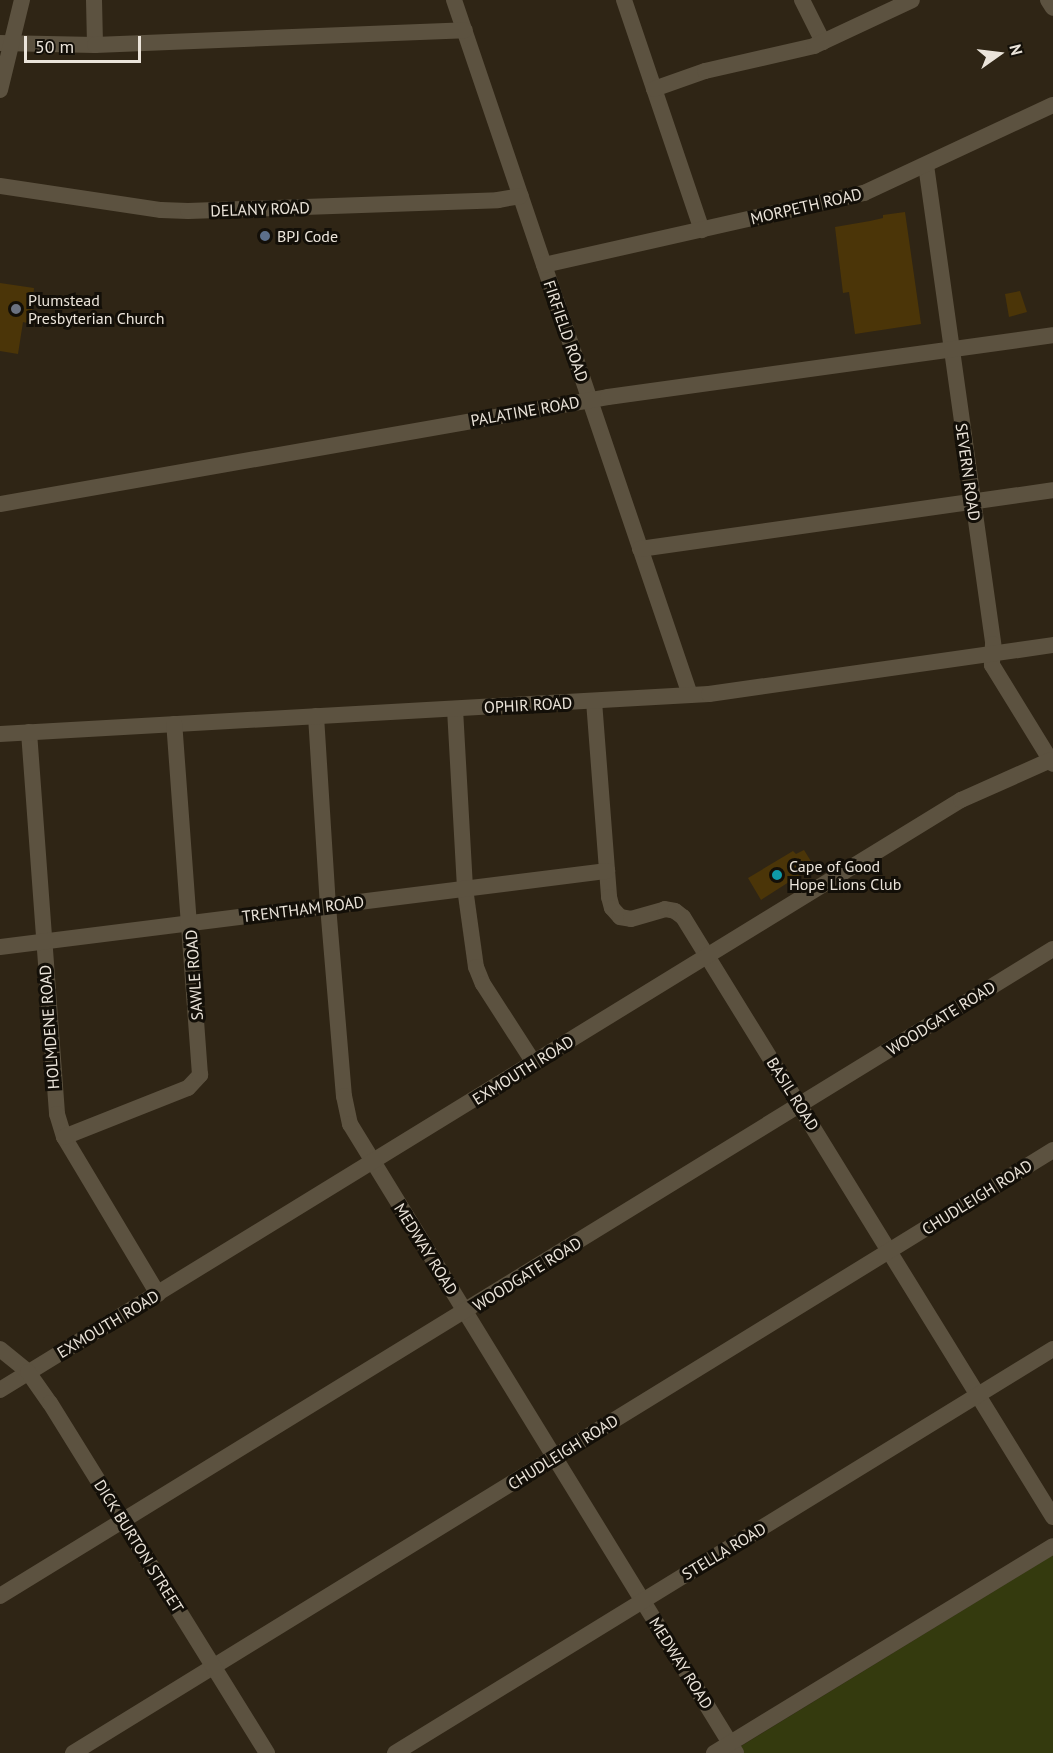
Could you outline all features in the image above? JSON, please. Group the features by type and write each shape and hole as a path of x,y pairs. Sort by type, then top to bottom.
{"street":[{"path":"94,0 95,45"},
{"name":"FIRFIELD ROAD","path":"454,0 690,695"},
{"path":"624,0 702,230"},
{"path":"801,0 823,42"},
{"path":"654,89 705,71 823,42 912,0"},
{"path":"1048,0 1053,8"},
{"path":"0,90 6,44 21,6"},
{"path":"6,44 95,45 465,30"},
{"name":"MORPETH ROAD","path":"544,266 864,193 1053,105"},
{"name":"SEVERN ROAD","path":"926,165 993,654 992,665 1052,762"},
{"name":"DELANY ROAD","path":"0,186 161,210 188,211 498,200 521,196"},
{"name":"PALATINE ROAD","path":"0,504 590,400 1053,334"},
{"path":"640,549 1053,490"},
{"name":"OPHIR ROAD","path":"0,734 690,695 1053,645"},
{"name":"BASIL ROAD","path":"594,701 609,903 615,913 631,920 660,910 675,911 683,916 1053,1517"},
{"path":"455,709 465,888 476,967 483,984 534,1063"},
{"name":"MEDWAY ROAD","path":"316,716 328,906 346,1107 350,1124 733,1748"},
{"name":"SAWLE ROAD","path":"64,1137 188,1088 199,1079 201,1071 174,724"},
{"name":"HOLMDENE ROAD","path":"29,732 54,1102 64,1137 158,1294"},
{"name":"EXMOUTH ROAD","path":"0,1390 961,800 1052,762"},
{"name":"TRENTHAM ROAD","path":"0,947 606,871"},
{"name":"WOODGATE ROAD","path":"0,1596 1053,949"},
{"name":"CHUDLEIGH ROAD","path":"73,1753 1053,1150"},
{"name":"STELLA ROAD","path":"395,1753 1053,1348"},
{"name":"DICK BURTON STREET","path":"0,1349 28,1372 50,1403 267,1753"},
{"path":"714,1753 733,1748 1053,1546"}],"green space":[{"path":"1053,1555 1053,1753 741,1753 738,1748"}],"building":[{"path":"905,212 921,324 855,334 849,292 843,293 835,227"},
{"name":"Plumstead Presbyterian Church","path":"0,283 34,288 31,324 23,322 18,354 0,351"},
{"path":"1020,291 1027,312 1009,317 1005,294"},
{"name":"Cape of Good Hope Lions Club","path":"804,850 814,866 761,900 748,878 793,851 796,854"}],"place":[{"name":"BPJ Code","path":"265,236"},
{"name":"Plumstead Presbyterian Church","path":"16,309"},
{"name":"Cape of Good Hope Lions Club","path":"777,875"}]}
